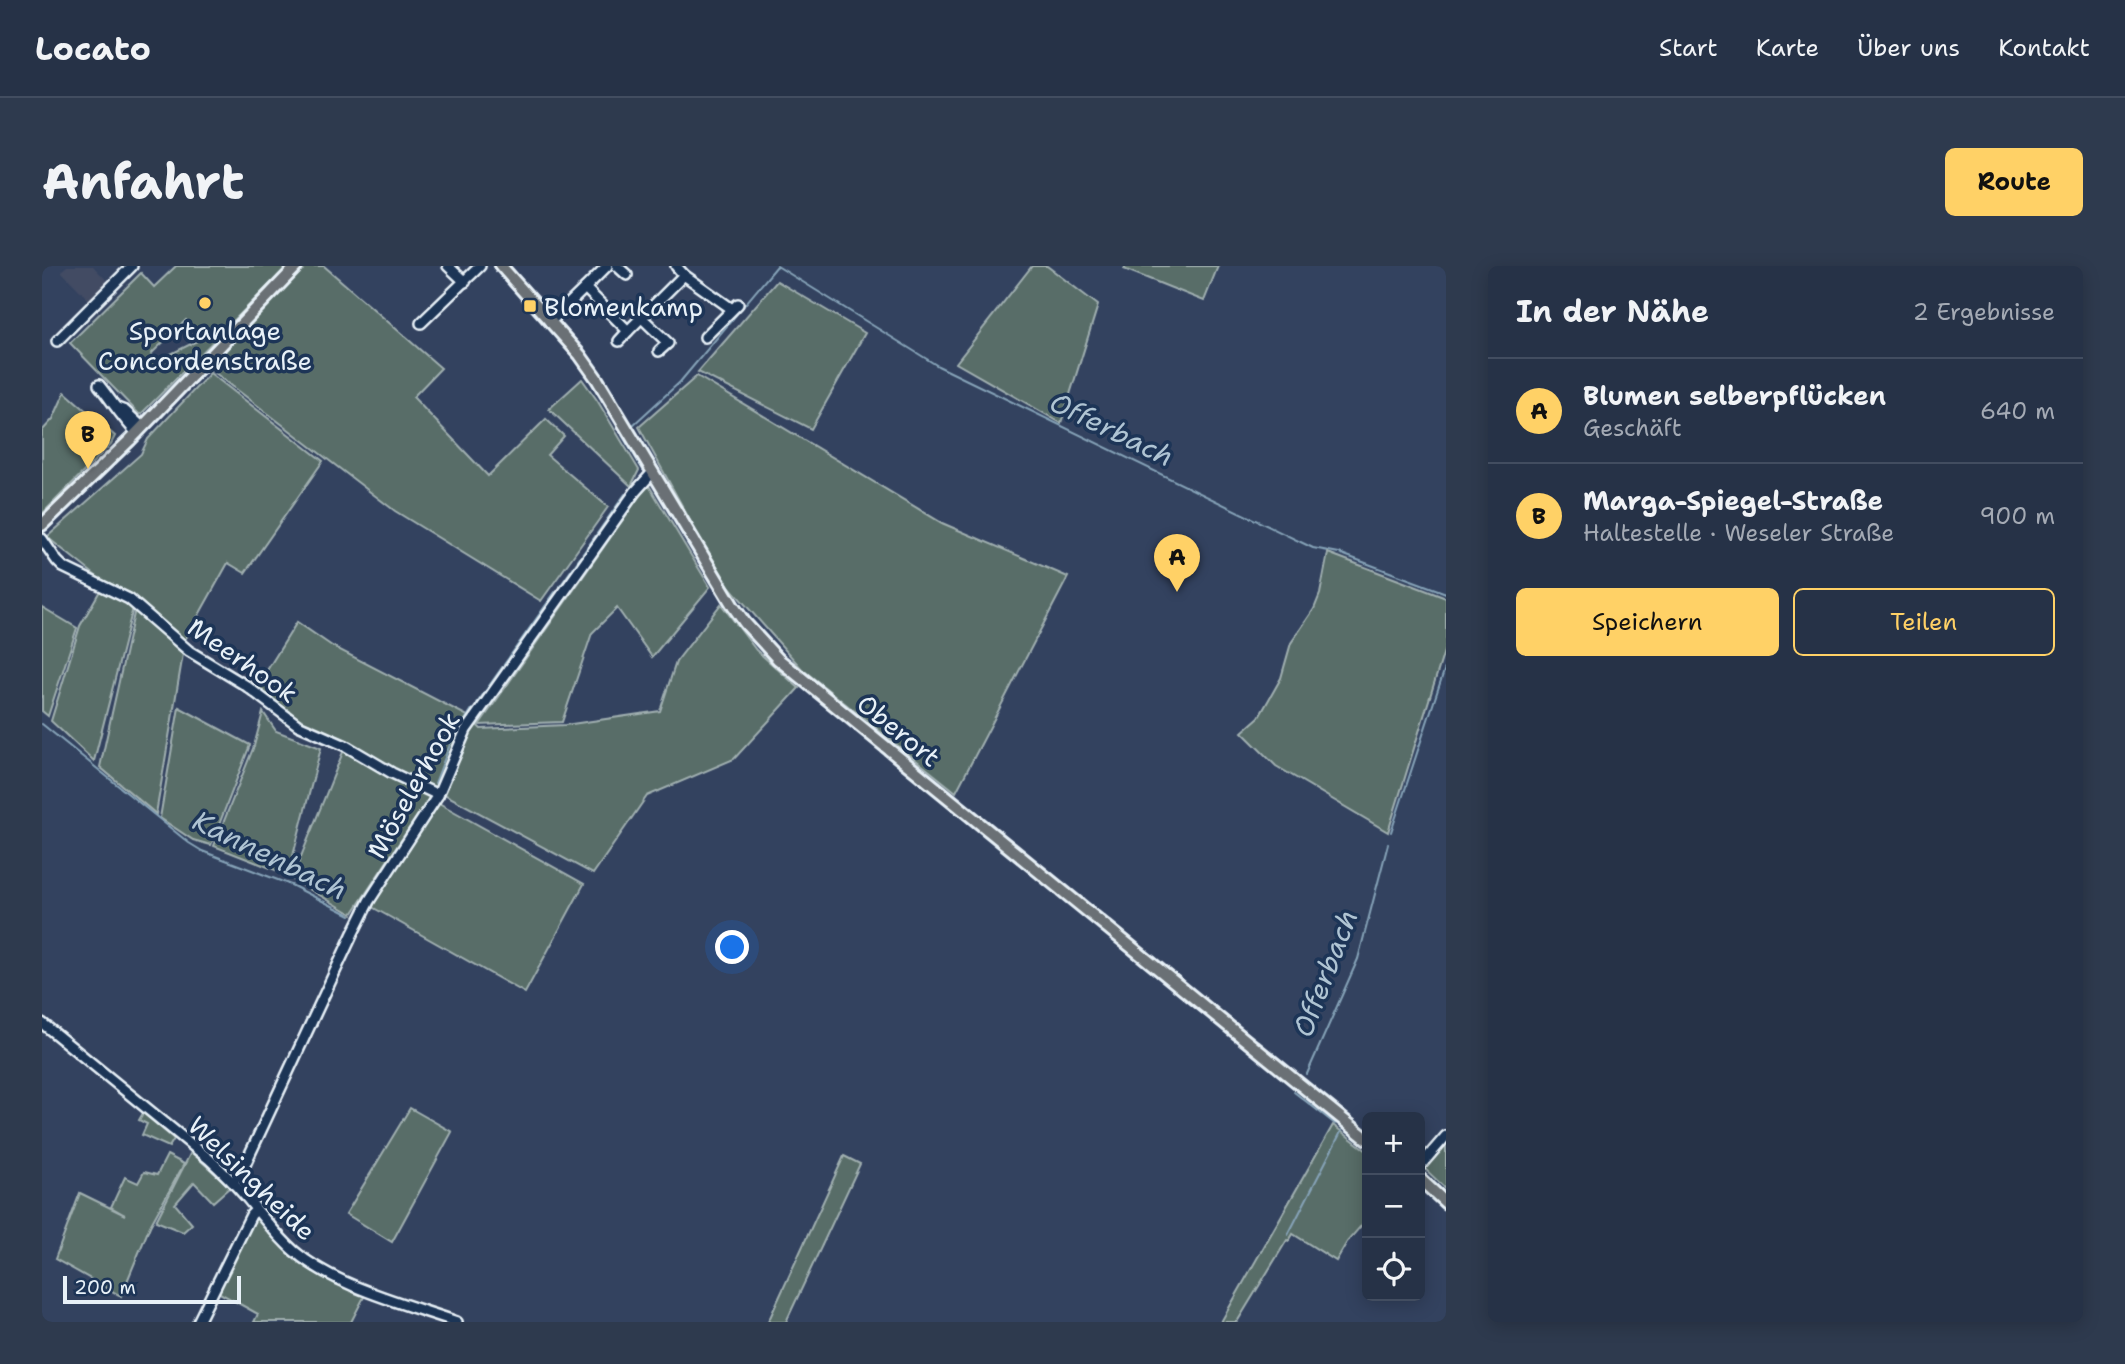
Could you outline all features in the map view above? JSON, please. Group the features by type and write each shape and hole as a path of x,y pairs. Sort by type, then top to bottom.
{"main road":[{"path":"42,525 140,430 296,266"},
{"name":"Oberort","path":"500,266 597,379 733,606 762,644 1362,1135"},
{"path":"1425,1184 1446,1203"}],"street":[{"path":"57,341 132,266"},
{"path":"448,266 465,282"},
{"path":"421,323 480,266"},
{"path":"550,322 607,266"},
{"path":"617,266 627,275"},
{"path":"676,266 684,275 735,307 705,337"},
{"path":"619,341 684,275"},
{"path":"585,288 628,331"},
{"path":"642,318 667,343 659,351"},
{"path":"99,385 117,408 125,411 140,430"},
{"name":"Möselerhook","path":"233,1182 242,1171 369,901 438,795 466,730 635,492 653,472"},
{"name":"Meerhook","path":"42,539 63,566 129,598 189,651 245,685 298,724 438,795"},
{"name":"Welsingheide","path":"42,1023 192,1144 233,1182 295,1251 320,1268 363,1288 457,1322"},
{"path":"1425,1160 1446,1136"},
{"path":"198,1322 251,1215 256,1210"}],"shaded area":[{"path":"67,266 93,266 109,283 90,301 61,271"}],"green space":[{"path":"176,266 288,266 140,415 70,343 141,273 154,287","holes":["186,320 203,338 157,361 151,354"]},
{"path":"303,266 324,266 441,368 413,397 488,476 546,419 564,436 547,455 608,507 541,601 395,511 206,366"},
{"path":"1032,266 1047,266 1098,305 1061,423 956,363"},
{"path":"1126,266 1218,266 1204,301 1124,269"},
{"path":"777,281 865,333 811,429 698,372"},
{"path":"210,373 323,461 245,573 228,563 185,640 130,593 101,580 47,537 141,454 148,439"},
{"path":"697,376 942,523 1068,577 956,792 802,669 721,577 639,427"},
{"path":"582,379 639,470 631,486 549,409"},
{"path":"65,392 115,436 111,444 42,514 42,431 53,419"},
{"path":"648,484 710,587 652,657 617,608 592,633 562,722 479,725"},
{"path":"1328,553 1446,598 1446,645 1388,832 1276,766 1242,732 1259,717 1281,678 1291,643 1314,609 1320,594"},
{"path":"101,589 133,608 94,761 51,721 80,626"},
{"path":"721,604 756,650 799,688 734,759 647,796 593,874 435,789 352,914 292,879 347,742 299,720 256,688 297,622 332,646 466,715 481,729 565,725 660,711 676,662"},
{"path":"42,607 77,628 48,716 42,711"},
{"path":"135,609 183,654 156,814 100,767"},
{"path":"179,707 250,745 211,845 193,840 160,818"},
{"path":"263,712 276,731 321,748 288,875 214,846 254,746"},
{"path":"437,802 584,884 525,993 372,907"},
{"path":"410,1108 452,1132 392,1242 346,1214"},
{"path":"143,1113 174,1139 169,1147 142,1135 147,1124 139,1120"},
{"path":"1333,1125 1362,1147 1362,1225 1347,1242 1336,1261 1293,1234 1237,1322 1221,1322"},
{"path":"1446,1141 1446,1189 1425,1167"},
{"path":"191,1152 230,1187 213,1202 194,1182 175,1204 192,1224 183,1232 156,1221"},
{"path":"167,1155 184,1164 150,1226 121,1296 55,1259 80,1193 125,1215 111,1207 125,1177 138,1183 144,1172 157,1175"},
{"path":"844,1156 860,1164 786,1322 768,1322"},
{"path":"257,1216 285,1246 366,1293 351,1322 254,1322 258,1314 216,1291 253,1217"}],"waterway":[{"name":"Offerbach","path":"633,425 680,382 777,266 938,366 1313,548 1339,553 1446,593"},
{"path":"622,435 643,470"},
{"path":"560,586 625,494"},
{"path":"477,703 555,592"},
{"name":"Offerbach","path":"1391,832 1446,665"},
{"path":"435,783 451,742 472,709"},
{"name":"Kannenbach","path":"42,724 189,843 202,851 291,885 350,915"},
{"name":"Offerbach","path":"1307,1074 1358,959 1388,844"},
{"name":"Offerbach","path":"1294,1092 1335,1124"},
{"name":"Offerbach","path":"1288,1235 1342,1130"}],"place":[{"name":"Sportanlage Concordenstraße","path":"205,303"},
{"name":"Blomenkamp","path":"530,306"},
{"name":"Marga-Spiegel-Straße","path":"88,469"},
{"name":"Blumen selberpflücken","path":"1177,592"}]}
